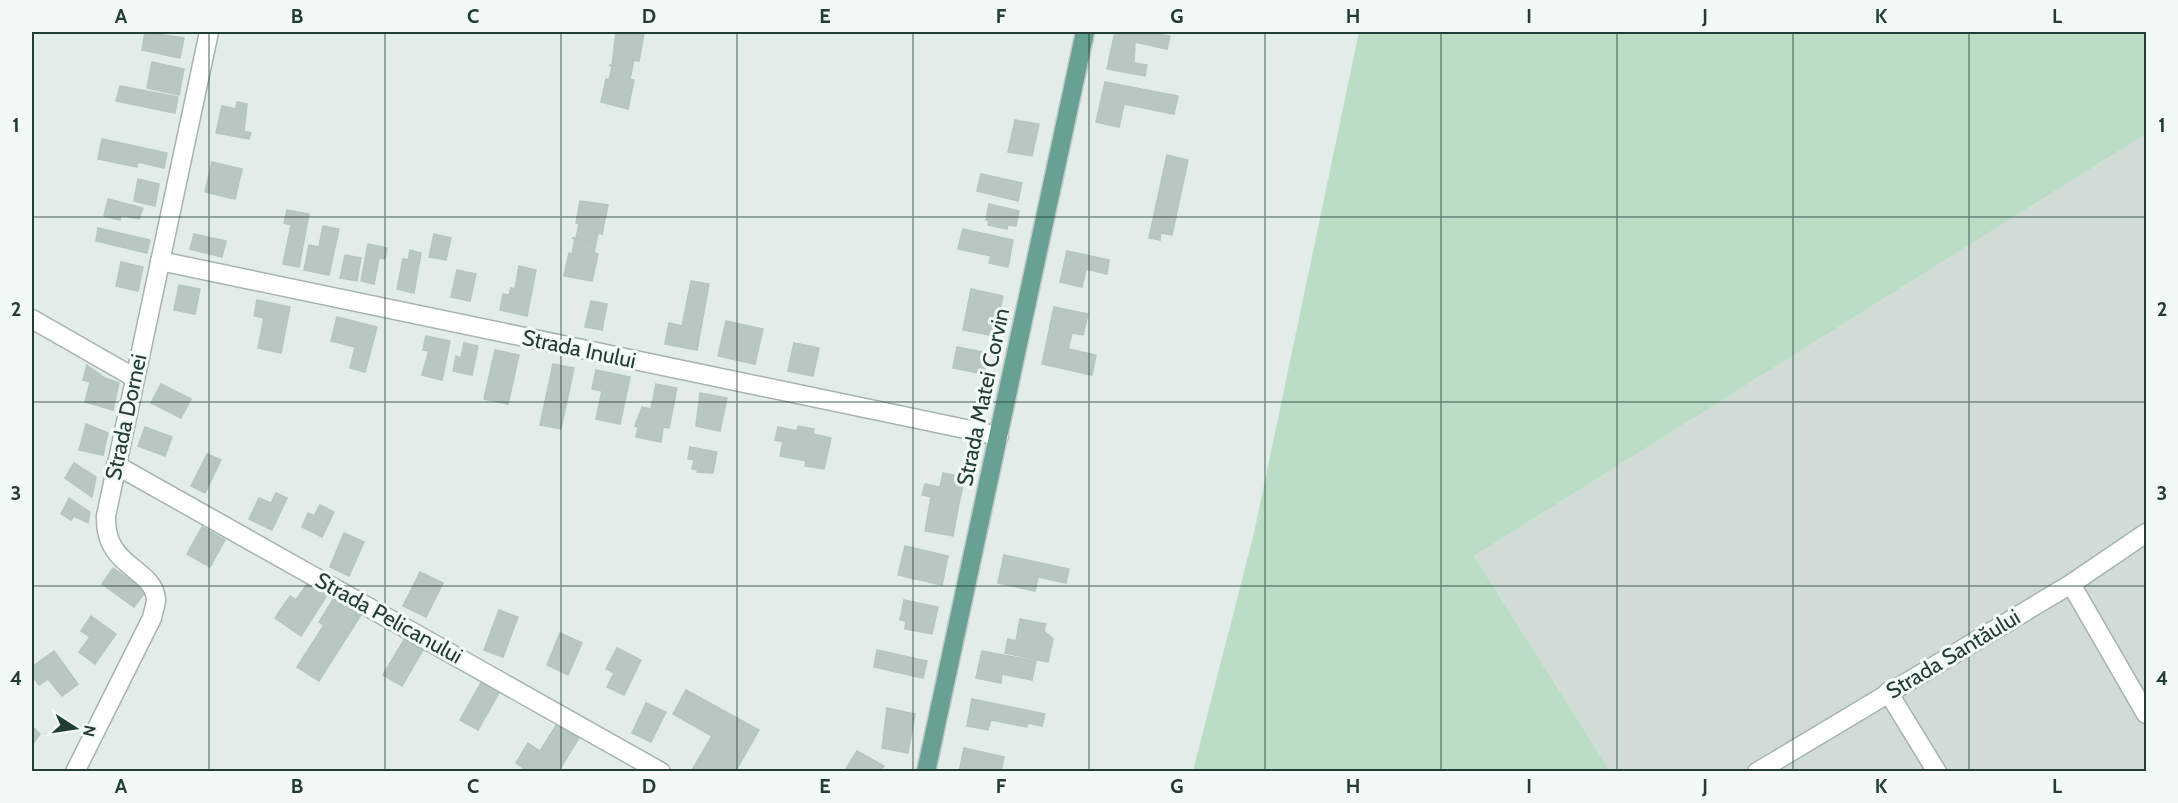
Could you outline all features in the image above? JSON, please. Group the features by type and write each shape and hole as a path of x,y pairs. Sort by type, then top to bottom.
{"main road":[{"name":"Strada Matei Corvin","path":"926,771 1085,32"}],"street":[{"name":"Strada Dornei","path":"75,771 152,618 156,598 146,580 110,545 105,532 116,465 209,32"},
{"name":"Strada Inului","path":"160,261 999,436"},
{"path":"32,318 135,378"},
{"name":"Strada Pelicanului","path":"116,465 662,771"},
{"name":"Strada Santăului","path":"1757,771 2071,584 2146,533"},
{"path":"2071,584 2146,714"},
{"path":"1888,692 1936,771"}],"shaded area":[{"path":"2146,134 2146,771 1610,771 1474,556"}],"green space":[{"path":"1359,32 2146,32 2146,134 1474,556 1610,771 1193,771 1254,533"}],"building":[{"path":"145,32 184,38 180,58 142,50"},
{"path":"616,32 644,33 639,61 634,60 632,69 609,65 612,65"},
{"path":"1115,32 1147,32 1170,36 1167,49 1135,42 1134,63 1147,65 1145,76 1107,69"},
{"path":"152,62 184,69 179,95 147,88"},
{"path":"609,65 632,69 630,79 634,80 628,109 601,102 606,79 609,80 612,67"},
{"path":"1105,82 1178,96 1174,114 1124,104 1119,127 1096,122"},
{"path":"120,86 178,97 175,113 116,101"},
{"path":"237,102 247,104 244,131 251,133 249,139 216,133 222,106 236,109"},
{"path":"1015,120 1039,124 1032,156 1008,152"},
{"path":"102,139 167,153 164,168 138,162 137,167 98,159"},
{"path":"1167,155 1188,160 1172,235 1161,233 1160,240 1149,238"},
{"path":"212,162 242,169 235,199 205,192"},
{"path":"981,174 1022,183 1018,201 977,191"},
{"path":"138,179 159,184 155,206 134,201"},
{"path":"108,199 143,208 139,219 121,215 120,220 104,216"},
{"path":"580,201 608,205 602,234 598,233 596,243 572,238 576,238"},
{"path":"989,204 1019,211 1016,226 1008,225 1007,229 988,225 989,220 986,220"},
{"path":"287,210 309,214 299,267 283,264 291,225 284,223"},
{"path":"323,226 339,229 329,275 304,270 309,245 319,247"},
{"path":"98,228 150,240 147,253 96,241"},
{"path":"963,229 1013,240 1008,267 989,263 991,256 958,249"},
{"path":"194,234 226,241 222,257 190,249"},
{"path":"434,234 451,238 446,260 429,257"},
{"path":"572,238 596,243 594,253 598,254 592,281 564,276 569,253 572,254 575,239"},
{"path":"368,244 387,248 385,259 379,258 374,284 361,281"},
{"path":"410,250 421,253 414,293 397,289 403,259 408,260"},
{"path":"1067,251 1109,260 1107,274 1086,269 1082,287 1060,282"},
{"path":"345,255 361,258 357,281 340,278"},
{"path":"121,262 143,267 138,291 116,286"},
{"path":"519,266 536,270 527,316 500,310 503,294 509,295 511,288 515,289"},
{"path":"457,270 476,274 470,301 451,297"},
{"path":"691,281 709,284 697,350 665,344 669,323 682,326"},
{"path":"179,285 200,289 195,314 174,310"},
{"path":"971,289 1003,296 994,336 963,330"},
{"path":"257,300 290,307 281,353 258,348 264,318 254,316"},
{"path":"591,301 607,304 602,330 585,327"},
{"path":"1054,307 1088,314 1083,335 1072,333 1068,349 1096,355 1092,375 1042,364"},
{"path":"337,317 377,327 365,372 350,368 355,347 331,341"},
{"path":"726,321 763,329 755,364 718,356"},
{"path":"426,336 450,341 442,380 422,375 429,351 423,350"},
{"path":"464,343 478,346 472,375 453,371 456,356 461,358"},
{"path":"794,343 819,348 813,376 788,371"},
{"path":"957,347 988,353 984,374 953,368"},
{"path":"495,350 519,355 508,404 484,399"},
{"path":"553,364 574,368 561,429 540,425"},
{"path":"87,365 105,378 119,383 113,410 85,402 90,382 83,380"},
{"path":"596,370 630,377 620,424 596,419 602,391 592,389"},
{"path":"161,384 191,399 181,418 151,403"},
{"path":"656,384 677,388 669,428 663,427 661,442 636,437 638,427 635,426 642,407 651,409"},
{"path":"700,393 727,398 720,431 696,426"},
{"path":"86,424 108,433 103,455 79,450"},
{"path":"798,426 814,429 813,434 831,438 824,469 805,466 806,461 780,456 783,442 775,440 778,427 797,431"},
{"path":"145,427 172,437 165,456 138,446"},
{"path":"690,447 717,452 713,473 697,472 698,470 692,469 694,460 688,459"},
{"path":"207,454 221,460 205,493 191,486"},
{"path":"74,463 96,477 92,497 65,478"},
{"path":"943,473 965,477 959,503 922,495 925,484 940,487"},
{"path":"276,493 287,498 272,530 249,519 259,498 271,503"},
{"path":"931,497 959,503 953,536 925,531"},
{"path":"69,498 90,512 88,523 74,516 71,520 61,514"},
{"path":"320,505 334,512 322,537 302,527 308,513 314,516"},
{"path":"202,527 225,540 210,567 187,554"},
{"path":"344,533 364,542 349,576 330,567"},
{"path":"905,546 948,556 942,585 898,575"},
{"path":"1004,555 1069,569 1066,583 1038,577 1035,591 998,583"},
{"path":"113,568 146,591 134,607 102,584"},
{"path":"420,572 443,583 426,617 403,606"},
{"path":"307,584 326,597 301,636 275,618 290,596 296,600"},
{"path":"334,598 361,615 319,681 297,667 324,625 319,622"},
{"path":"904,600 938,607 932,634 905,629 906,621 900,620"},
{"path":"499,610 518,617 503,657 484,650"},
{"path":"91,616 116,634 95,664 79,652 90,637 81,631"},
{"path":"1020,619 1046,624 1044,631 1053,639 1048,662 1005,653 1008,639 1016,641"},
{"path":"560,633 582,643 568,675 547,665"},
{"path":"405,638 423,650 402,686 383,675"},
{"path":"617,648 641,660 624,695 607,687 614,673 606,669"},
{"path":"877,650 927,661 923,678 874,667"},
{"path":"54,651 78,684 62,696 48,679 39,685 32,675 32,667"},
{"path":"982,651 1036,661 1032,680 1002,674 1001,683 976,678"},
{"path":"482,681 500,691 478,730 460,720"},
{"path":"686,690 759,730 735,772 692,770 712,736 673,714"},
{"path":"972,699 1045,714 1042,726 1028,723 1027,727 991,720 988,730 967,726"},
{"path":"646,703 666,712 651,742 632,733"},
{"path":"887,708 915,714 908,753 882,748"},
{"path":"557,724 579,738 558,772 529,772 516,763 528,743 540,751"},
{"path":"32,726 40,734 32,745"},
{"path":"964,748 1004,757 1001,772 959,772"},
{"path":"857,751 884,766 880,772 844,772"}]}
